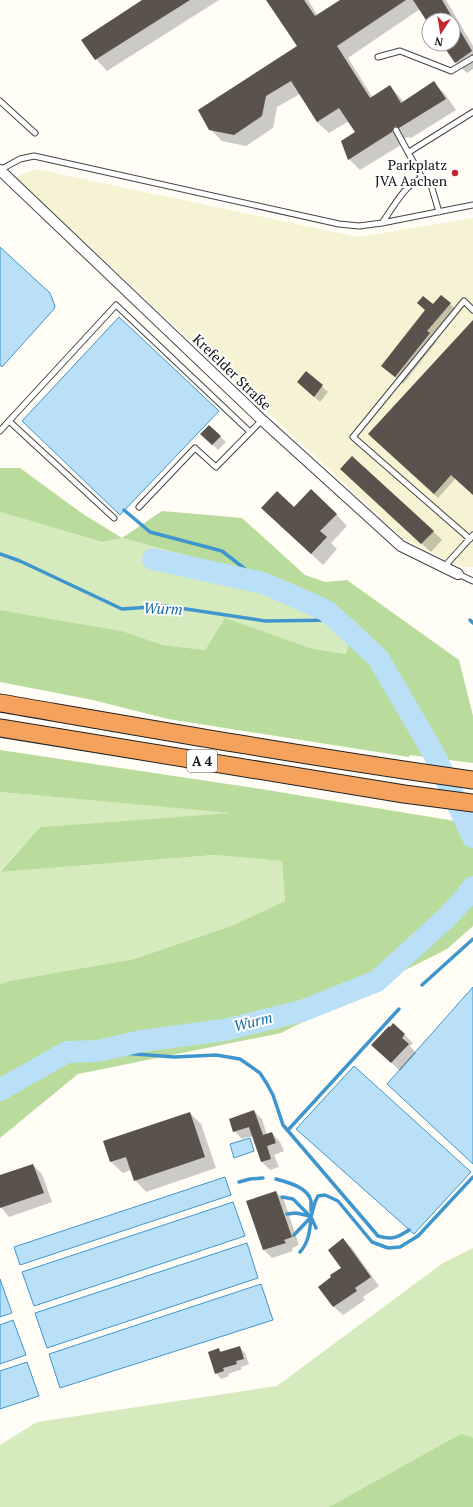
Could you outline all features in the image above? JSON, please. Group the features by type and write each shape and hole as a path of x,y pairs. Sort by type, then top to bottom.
{"highway":[{"name":"A 4","path":"0,703 151,729 473,780"},
{"name":"A 4","path":"0,728 473,804"}],"street":[{"name":"Krefelder Straße","path":"0,170 262,420 401,546 458,574"}],"lane":[{"path":"378,57 400,51 451,72 473,58"},
{"path":"0,101 35,133"},
{"path":"409,152 473,112"},
{"path":"396,130 422,178 430,185 438,212"},
{"name":"Krefelder Straße","path":"0,170 20,159 34,156 339,224 359,226 382,223 473,205"},
{"path":"382,223 414,181 422,178"},
{"path":"443,567 471,537 354,437 464,301 473,310"},
{"path":"0,431 116,305 250,432"},
{"path":"139,507 196,448 216,467 262,420"},
{"path":"9,421 114,518"},
{"path":"458,574 473,581"}],"shaded area":[{"path":"36,169 358,237 473,218 473,567 461,567 404,539 15,177"}],"green space":[{"path":"0,468 20,468 83,514 122,538 102,542 0,512"},
{"path":"162,511 242,518 305,575 325,582 347,580 459,660 473,716 473,763 410,755 409,757 168,719 93,700 0,682 0,610 122,631 163,645 205,650 225,618 310,648 346,654 355,621 333,607 278,580 122,538"},
{"path":"0,512 102,542 122,538 278,580 333,607 355,621 346,654 310,648 225,619 205,650 163,645 122,631 0,610"},
{"path":"0,750 261,789 473,824 473,926 447,949 281,1033 78,1074 0,1138 0,984 9,981 134,959 231,926 285,901 282,861 215,855 0,872 40,827 231,813 0,792"},
{"path":"0,792 235,813 40,827 0,871"},
{"path":"215,855 282,861 285,901 231,926 134,959 9,981 0,984 0,872"},
{"path":"473,1248 473,1507 0,1507 0,1445 37,1422 277,1386 443,1263"},
{"path":"461,1434 473,1438 473,1507 329,1507"}],"water":[{"path":"0,247 50,293 55,306 54,309 2,367 0,365"},
{"path":"119,317 219,411 120,515 22,421"},
{"path":"473,987 473,1164 387,1084"},
{"path":"354,1066 471,1172 414,1234 296,1129"},
{"path":"250,1138 254,1151 234,1158 230,1144"},
{"path":"225,1177 231,1195 20,1265 14,1247"},
{"path":"233,1202 245,1236 34,1306 22,1272"},
{"path":"247,1243 258,1278 47,1348 35,1313"},
{"path":"0,1279 12,1313 0,1317"},
{"path":"261,1284 273,1320 60,1388 49,1354"},
{"path":"13,1320 26,1355 0,1364 0,1325"},
{"path":"27,1362 39,1396 0,1409 0,1371"}],"building":[{"path":"142,0 190,0 95,60 81,40"},
{"path":"266,0 304,0 315,16 340,0 406,0 337,46 370,98 390,85 401,103 434,81 446,99 399,128 396,126 394,127 392,132 348,160 341,141 355,132 339,108 317,122 291,81 266,96 262,116 234,135 209,130 198,110 297,46"},
{"path":"413,0 442,0 449,12 421,12"},
{"path":"461,32 472,51 455,63 447,52 461,52"},
{"path":"441,295 451,303 427,331 430,333 395,377 381,366 425,310 417,303 423,296 433,304"},
{"path":"473,320 473,495 451,475 434,494 368,434"},
{"path":"306,371 323,385 314,397 297,382"},
{"path":"209,425 221,436 212,445 200,434"},
{"path":"352,456 434,531 421,544 340,469"},
{"path":"311,489 337,514 320,531 327,537 311,554 261,508 277,491 294,507"},
{"path":"393,1023 405,1034 402,1038 409,1044 391,1063 371,1045"},
{"path":"254,1110 263,1135 272,1132 276,1143 267,1146 271,1159 261,1162 249,1127 233,1132 229,1119"},
{"path":"190,1112 205,1157 134,1181 126,1157 110,1162 103,1141"},
{"path":"33,1164 44,1193 0,1208 0,1175"},
{"path":"276,1191 292,1237 284,1240 286,1243 263,1250 246,1201"},
{"path":"343,1238 371,1277 355,1288 357,1291 333,1307 318,1287 331,1277 330,1275 341,1268 328,1250"},
{"path":"240,1346 244,1359 236,1361 237,1364 223,1368 224,1371 215,1374 208,1352 219,1348 220,1352"}],"waterway":[{"path":"124,510 150,532 222,551 263,583"},
{"name":"Wurm","path":"0,554 20,561 122,609 166,606 266,621 337,620"},
{"name":"Wurm","path":"153,559 263,583 325,610 337,620 378,658 434,754 473,837"},
{"path":"470,620 473,623"},
{"name":"Wurm","path":"0,1090 67,1052 98,1051 141,1041 224,1030 302,1011 377,981 446,918 473,887"},
{"path":"422,985 473,939"},
{"path":"288,1130 399,1009"},
{"path":"98,1051 174,1057 216,1055 240,1059 260,1073 273,1095 283,1125 378,1236 394,1238 409,1230"},
{"path":"294,1235 311,1217 318,1196 325,1195 338,1201 372,1242 388,1248 400,1247 418,1236 473,1177"},
{"path":"239,1182 263,1178"},
{"path":"276,1179 296,1186 306,1192 311,1201 311,1211"},
{"path":"282,1197 293,1199 311,1217 316,1228"},
{"path":"287,1214 296,1213 310,1216"},
{"path":"300,1252 307,1240 311,1217"}],"place":[{"name":"Parkplatz JVA Aachen","path":"455,173"}]}
